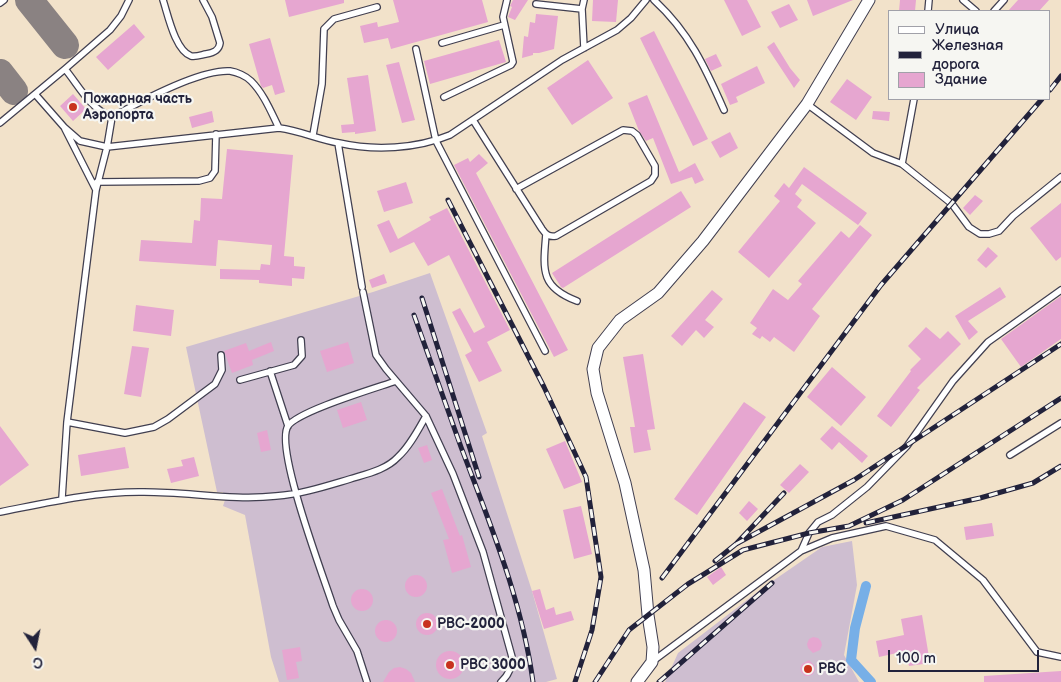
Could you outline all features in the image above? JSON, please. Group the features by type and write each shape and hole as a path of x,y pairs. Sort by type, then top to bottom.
{"street":[{"path":"637,682 652,662 653,647 644,570 625,484 597,393 593,369 598,348 620,320 658,293 703,241 807,104 869,0"}],"lane":[{"path":"0,3 4,0"},
{"path":"0,123 110,30 121,16 129,0"},
{"path":"163,0 178,42 186,53 195,57 212,53 220,47 212,17 203,0"},
{"path":"444,96 511,66 514,58 503,17 507,0"},
{"path":"584,0 582,9 584,48"},
{"path":"35,94 64,127 80,141 107,147 279,128 297,130 338,143 380,148 411,146 450,136 545,71 617,30 631,18 646,0"},
{"path":"654,0 672,16 686,35 709,76 724,110"},
{"path":"962,0 975,10"},
{"path":"995,10 1004,0"},
{"path":"536,4 582,9"},
{"path":"314,135 322,84 324,29 334,19 377,7"},
{"path":"442,43 504,25"},
{"path":"416,49 436,141 545,351"},
{"path":"65,69 92,104 102,113 112,117"},
{"path":"112,117 141,101 196,78 231,71 243,75 251,81 267,103 279,128"},
{"path":"902,164 914,100"},
{"path":"807,104 873,153 902,164 952,204 969,227 980,234 999,231 1013,216 1061,177"},
{"path":"62,498 67,422 97,182 107,147 112,117"},
{"path":"472,120 546,234 544,256 547,280 562,295 577,301"},
{"path":"64,127 96,190"},
{"path":"516,189 623,130 632,131 637,135 655,166 655,175 651,181 556,236 546,234"},
{"path":"97,182 199,181 210,178 215,171 216,134"},
{"path":"338,143 376,355 426,416 453,474 483,552 508,636 512,657 512,665 508,674 501,682"},
{"path":"801,551 809,533 818,522 832,515 867,487 907,446 953,381 988,342 1061,290"},
{"path":"240,380 294,365 302,356 301,340"},
{"path":"67,422 125,433 154,427 168,419 215,384 222,370 221,355"},
{"path":"270,371 288,426"},
{"path":"367,682 357,650 333,606 296,494 286,449 285,434 288,426 295,419 337,401 396,381"},
{"path":"0,512 62,498 139,492 240,497 274,497 296,494 360,476 388,465 398,458 405,449 426,416"},
{"path":"1010,455 1061,423"},
{"path":"652,662 801,551 832,538 886,526 935,540 983,580 1037,652 1061,657"}],"shaded area":[{"path":"430,273 487,433 482,436 532,591 557,679 546,682 279,682 271,657 245,515 223,506 225,500 223,492 217,492 186,347 373,292"},
{"path":"852,541 857,585 844,655 859,682 665,682 678,653 764,587 822,547"}],"building":[{"path":"285,0 344,0 344,3 289,17"},
{"path":"393,0 482,0 488,22 391,49 388,38 364,43 360,26 377,22 378,27 399,22"},
{"path":"513,0 528,0 515,20 508,17"},
{"path":"593,0 618,0 616,22 592,21"},
{"path":"724,0 747,0 761,27 742,36"},
{"path":"807,0 853,0 813,16"},
{"path":"900,0 916,0 915,10 899,10"},
{"path":"1018,0 1049,0 1040,10 1009,10"},
{"path":"789,4 798,20 780,28 771,12"},
{"path":"536,14 558,16 554,49 533,53 533,55 522,58 524,36 528,37 530,22 535,23"},
{"path":"134,24 145,37 108,70 96,57"},
{"path":"654,31 708,139 693,146 640,38"},
{"path":"270,38 285,92 275,95 272,85 263,88 261,86 249,44"},
{"path":"499,40 506,62 430,84 424,61"},
{"path":"774,42 800,80 794,88 767,47"},
{"path":"716,54 722,66 711,71 705,59"},
{"path":"588,60 613,98 572,125 547,88"},
{"path":"399,62 415,120 402,123 386,65"},
{"path":"757,66 765,83 736,97 738,102 730,105 721,84"},
{"path":"368,75 376,131 355,134 355,132 342,133 341,125 354,124 347,78"},
{"path":"847,79 872,97 856,120 830,102"},
{"name":"Пожарная часть Аэропорта","path":"73,94 86,109 73,121 60,106"},
{"path":"647,95 679,172 695,163 704,180 695,184 692,177 671,184 653,138 646,141 639,131 628,103"},
{"path":"212,111 214,122 192,128 189,117"},
{"path":"873,111 890,112 889,121 872,119"},
{"path":"730,132 738,148 720,158 711,142"},
{"path":"227,149 293,155 284,256 294,257 294,266 305,267 304,279 292,278 292,286 259,283 259,280 220,279 220,269 260,270 261,264 270,265 272,245 218,240 216,266 139,261 141,240 192,243 194,220 200,221 201,198 222,199"},
{"path":"479,154 488,163 476,173 568,350 554,357 454,165 468,158 470,162"},
{"path":"804,167 867,213 858,225 802,184 795,194 802,200 797,207 816,223 769,278 738,252 780,201 774,196 784,183 789,188"},
{"path":"406,182 413,203 384,212 377,191"},
{"path":"681,191 691,207 563,288 561,287 552,273"},
{"path":"975,195 983,201 970,215 963,208"},
{"path":"1061,203 1061,257 1056,261 1030,228"},
{"path":"447,208 510,330 487,342 502,371 479,382 465,355 472,351 452,312 460,308 474,333 485,327 449,255 428,266 414,242 390,253 377,225 389,220 398,239 431,220 429,217"},
{"path":"860,225 872,235 812,309 820,316 794,352 774,337 770,342 762,336 760,339 752,334 757,328 750,323 773,289 788,300 802,284 798,281 841,231 849,238"},
{"path":"988,247 998,256 986,268 977,260"},
{"path":"384,274 387,283 372,288 369,280"},
{"path":"1000,287 1006,297 968,321 978,332 969,340 955,316"},
{"path":"712,290 723,299 705,320 714,327 704,338 696,330 682,346 671,336"},
{"path":"1061,296 1061,339 1021,367 1001,339"},
{"path":"136,305 174,310 171,336 133,331"},
{"path":"926,327 940,339 948,331 961,344 917,388 920,390 891,427 877,416 910,370 921,359 908,346"},
{"path":"271,342 274,351 252,360 253,365 232,373 224,351 246,343 249,351"},
{"path":"348,342 354,363 327,372 320,351"},
{"path":"132,346 149,348 141,397 124,394"},
{"path":"643,354 655,429 647,430 651,450 634,453 630,427 635,427 623,357"},
{"path":"832,367 866,397 841,426 807,397"},
{"path":"361,402 367,420 343,428 337,410"},
{"path":"744,402 766,417 697,515 674,499"},
{"path":"0,426 29,465 0,486"},
{"path":"832,426 868,456 862,463 839,442 832,450 820,439"},
{"path":"267,430 271,450 261,452 257,433"},
{"path":"565,441 582,482 564,489 546,449"},
{"path":"427,445 432,460 424,463 418,448"},
{"path":"125,447 129,468 81,476 78,455"},
{"path":"194,457 199,476 171,483 167,469 183,466 181,460"},
{"path":"800,464 809,472 789,493 780,485"},
{"path":"442,489 460,536 462,535 471,567 452,573 443,540 449,539 431,493"},
{"path":"749,501 758,509 747,521 739,513"},
{"path":"581,506 592,554 574,559 563,510"},
{"path":"992,523 994,536 966,540 964,527"},
{"path":"721,567 726,575 713,585 707,577"},
{"name":"РВС-2000","path":"416,575 424,578 427,586 424,594 416,597 408,594 405,586 408,578"},
{"path":"362,589 370,592 373,600 370,608 362,611 354,608 351,600 354,592"},
{"path":"540,589 546,610 554,607 556,615 571,611 574,620 544,629 532,591"},
{"name":"РВС-2000","path":"427,613 435,616 438,624 435,632 427,635 419,632 416,624 419,616"},
{"path":"922,615 930,663 909,666 906,651 879,657 876,641 904,635 901,619"},
{"name":"РВС-2000","path":"386,620 394,623 397,631 394,639 386,642 378,639 375,631 378,623"},
{"name":"РВС","path":"813,637 818,638 822,645 820,650 813,653 807,644 809,639"},
{"path":"300,647 302,661 296,662 299,678 287,680 282,650"},
{"name":"РВС 3000","path":"450,651 460,655 464,665 460,675 450,679 440,675 436,665 440,655"},
{"name":"РВС","path":"809,660 814,665 815,670 813,674 805,676 800,668 802,664"},
{"path":"400,667 411,673 415,682 383,682 389,672 394,668"},
{"path":"1061,671 1061,682 984,682 984,676"}],"waterway":[{"path":"866,586 855,628 851,660 871,682"}],"taxiway":[{"path":"29,0 65,45"},
{"path":"0,73 14,91"}],"railway":[{"path":"1051,89 1061,76"},
{"path":"662,578 881,285 1041,100"},
{"path":"448,200 544,387 586,477 601,577 592,630 575,682"},
{"path":"422,298 479,477"},
{"path":"414,315 504,563 521,622 533,682"},
{"path":"736,544 854,480 1061,344"},
{"path":"595,682 629,630 688,584 743,550 809,533 849,526 903,500 1061,398"},
{"path":"866,523 980,498 1033,483 1061,466"},
{"path":"715,561 736,544 784,493"},
{"path":"659,682 772,583"}],"place":[{"name":"Пожарная часть Аэропорта","path":"73,107"},
{"name":"РВС-2000","path":"427,624"},
{"name":"РВС 3000","path":"450,665"},
{"name":"РВС","path":"808,669"}]}
